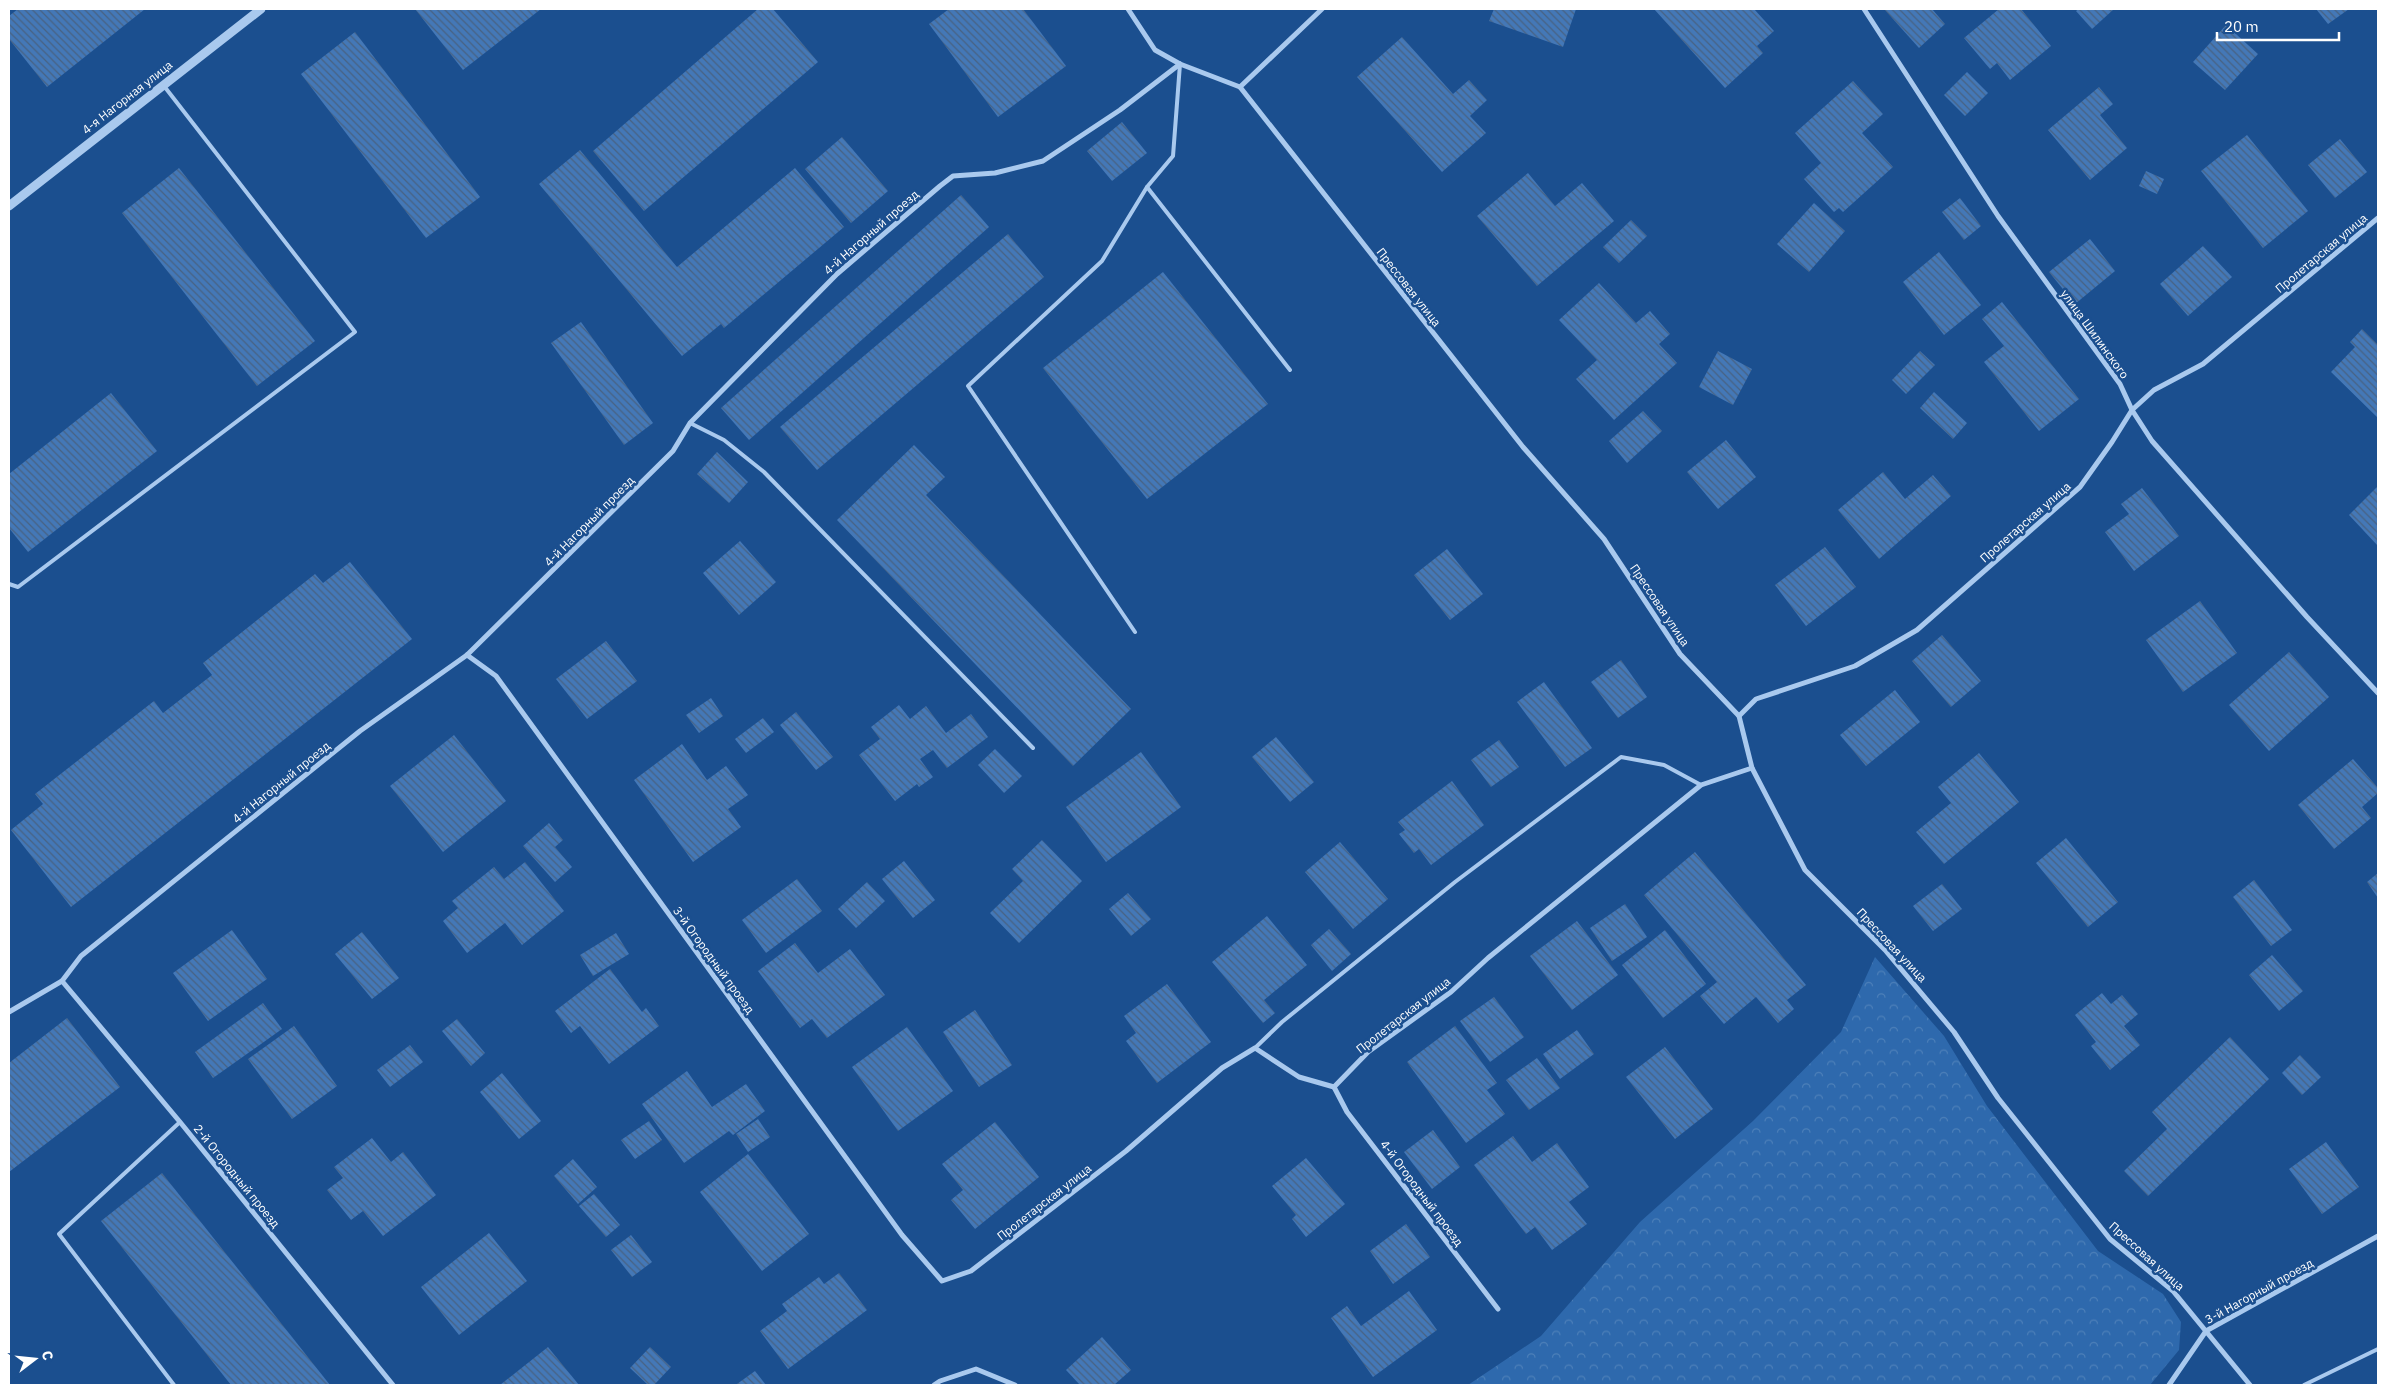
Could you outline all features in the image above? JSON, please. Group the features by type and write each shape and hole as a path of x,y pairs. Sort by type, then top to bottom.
{"street":[{"name":"4-я Нагорная улица","path":"9,206 261,9"},
{"path":"1128,9 1155,50 1180,64 1240,87 1322,9"},
{"name":"улица Шилинского","path":"1864,9 1998,216 2120,384 2132,410 2152,441 2307,617 2378,692"},
{"name":"4-й Нагорный проезд","path":"9,1012 62,981 81,956 360,731 467,655 673,451 690,423 837,274 940,186 953,176 995,174 1043,161 1120,110 1180,64"},
{"name":"Прессовая улица","path":"1240,87 1522,447 1604,539 1680,654 1739,716 1752,768 1805,870 1886,950 1954,1032 1998,1098 2110,1239 2173,1290 2250,1385"},
{"name":"Пролетарская улица","path":"1739,716 1756,699 1855,666 1917,630 2080,487 2132,410 2154,390 2203,364 2378,218"},
{"name":"3-й Огородный проезд","path":"467,655 496,676 902,1236 942,1281"},
{"name":"Пролетарская улица","path":"1334,1087 1368,1052 1451,992 1488,958 1701,785 1752,768"},
{"name":"2-й Огородный проезд","path":"62,981 180,1122 393,1385"},
{"path":"1255,1048 1299,1077 1334,1087"},
{"name":"Пролетарская улица","path":"942,1281 971,1271 1126,1151 1222,1068 1255,1048"},
{"name":"4-й Огородный проезд","path":"1334,1087 1347,1112 1498,1309"},
{"name":"3-й Нагорный проезд","path":"2169,1385 2206,1331 2378,1236"},
{"path":"934,1385 940,1381 976,1369 1015,1385"}],"lane":[{"path":"1136,632 968,386 1102,261 1147,187 1173,156 1180,64"},
{"path":"9,584 18,586 355,332 163,85"},
{"path":"1147,187 1290,370"},
{"path":"690,423 724,440 764,472 1033,748"},
{"path":"1255,1048 1282,1022 1448,888 1621,758 1664,765 1701,785"},
{"path":"174,1385 59,1234 180,1122"},
{"path":"2304,1385 2378,1349"}],"green space":[{"path":"1875,957 1944,1036 1987,1106 2098,1251 2163,1294 2181,1322 2179,1350 2150,1385 1468,1385 1541,1336 1640,1222 1753,1121 1841,1032"}],"building":[{"path":"18,9 145,9 47,87 9,39 9,16"},
{"path":"415,9 541,9 463,70"},
{"path":"758,9 773,9 818,62 644,211 593,151"},
{"path":"949,9 1023,9 1066,66 998,117 929,24"},
{"path":"1494,9 1576,9 1563,47 1489,21"},
{"path":"1654,9 1754,9 1774,31 1757,46 1763,53 1725,88"},
{"path":"1884,9 1932,9 1945,24 1919,48"},
{"path":"1999,9 2021,9 2051,46 2010,80 1997,63 1990,69 1964,38"},
{"path":"2079,9 2114,9 2092,29 2076,11"},
{"path":"2316,9 2349,9 2328,24"},
{"path":"2226,25 2258,54 2225,90 2193,62"},
{"path":"355,32 480,197 426,238 301,74"},
{"path":"1402,37 1453,94 1469,80 1487,100 1470,116 1486,133 1442,172 1357,77"},
{"path":"1967,72 1988,93 1965,116 1944,95"},
{"path":"1853,81 1883,114 1862,133 1893,167 1843,212 1839,208 1834,212 1804,179 1821,163 1795,133"},
{"path":"2099,87 2113,104 2100,115 2127,148 2090,180 2048,130"},
{"path":"1122,122 1147,153 1112,181 1087,151"},
{"path":"2247,135 2308,211 2263,248 2201,171"},
{"path":"842,137 888,191 851,223 805,169"},
{"path":"2340,139 2367,172 2335,198 2308,165"},
{"path":"580,150 677,267 795,168 844,227 724,328 721,324 682,356 539,184"},
{"path":"179,168 315,341 257,386 122,213"},
{"path":"2146,171 2164,179 2157,194 2139,186"},
{"path":"1528,173 1555,206 1582,183 1614,221 1537,286 1477,216"},
{"path":"961,195 989,227 749,440 721,408"},
{"path":"1960,198 1981,226 1964,240 1942,212"},
{"path":"1814,203 1845,231 1809,272 1777,244"},
{"path":"1631,220 1647,236 1619,263 1603,247"},
{"path":"1008,234 1044,277 817,470 780,427"},
{"path":"2090,239 2115,271 2075,304 2049,272"},
{"path":"2203,246 2232,277 2188,316 2160,284"},
{"path":"1939,252 1981,305 1944,335 1903,282"},
{"path":"1163,272 1268,404 1147,499 1043,368"},
{"path":"1599,283 1636,323 1650,311 1670,334 1659,344 1677,363 1614,420 1576,379 1597,360 1559,320"},
{"path":"2002,302 2079,399 2039,431 1984,362 2004,346 1982,319"},
{"path":"581,322 653,423 624,445 551,343"},
{"path":"2362,329 2378,345 2378,418 2331,372 2355,347 2350,342"},
{"path":"1718,351 1752,369 1733,405 1699,387"},
{"path":"1920,351 1935,365 1906,394 1892,380"},
{"path":"1934,392 1967,423 1953,439 1920,408"},
{"path":"111,393 157,451 28,552 9,528 9,474"},
{"path":"1643,411 1662,431 1627,463 1609,441"},
{"path":"1726,440 1756,477 1718,509 1687,472"},
{"path":"914,445 945,477 926,495 1131,709 1073,766 837,520"},
{"path":"717,452 748,482 729,503 697,474"},
{"path":"1883,472 1905,499 1933,475 1951,496 1879,559 1838,510"},
{"path":"2378,486 2378,546 2349,515"},
{"path":"2142,488 2179,536 2134,571 2105,532 2129,514 2121,504"},
{"path":"740,541 776,582 739,615 703,573"},
{"path":"1825,547 1856,587 1806,626 1775,585"},
{"path":"1447,549 1483,594 1450,620 1414,575"},
{"path":"350,562 412,639 71,907 11,830 43,804 35,794 154,701 163,713 212,675 203,663 315,574 323,583"},
{"path":"2200,601 2237,653 2183,692 2146,640"},
{"path":"1942,635 1981,681 1951,707 1912,661"},
{"path":"606,641 637,681 587,719 556,679"},
{"path":"2289,652 2329,697 2269,751 2229,705"},
{"path":"1621,660 1647,697 1618,718 1591,682"},
{"path":"1544,682 1592,748 1565,767 1517,702"},
{"path":"1895,690 1920,722 1866,766 1840,735"},
{"path":"711,698 723,716 699,733 686,715"},
{"path":"899,705 910,719 926,706 946,733 971,714 988,737 947,768 933,750 920,759 933,777 919,787 917,784 895,801 859,755 880,739 871,727"},
{"path":"796,712 833,757 816,770 780,725"},
{"path":"763,718 774,732 746,753 735,739"},
{"path":"454,735 506,801 443,852 390,786"},
{"path":"1276,737 1314,782 1290,802 1252,757"},
{"path":"1499,740 1519,767 1491,787 1471,760"},
{"path":"682,744 707,780 726,766 748,795 728,809 741,827 693,862 634,780"},
{"path":"995,749 1022,776 1004,793 978,765"},
{"path":"1141,752 1181,807 1106,862 1066,807"},
{"path":"1979,753 2019,802 1944,864 1916,832 1951,803 1938,787"},
{"path":"2353,759 2378,788 2378,793 2362,807 2371,818 2334,849 2298,805"},
{"path":"1452,781 1484,825 1431,865 1419,849 1414,853 1399,834 1405,830 1398,822"},
{"path":"549,823 563,840 555,847 572,867 555,882 523,846"},
{"path":"2066,838 2118,902 2088,927 2036,863"},
{"path":"1042,840 1082,881 1019,943 990,913 1023,881 1012,869"},
{"path":"1340,842 1388,899 1353,929 1305,872"},
{"path":"1695,852 1806,985 1787,1000 1794,1009 1778,1023 1756,997 1724,1024 1700,996 1717,982 1644,895"},
{"path":"904,861 935,900 913,918 882,879"},
{"path":"525,862 564,911 522,945 505,923 467,953 443,921 458,908 452,901 494,867 504,879"},
{"path":"2378,873 2378,898 2367,882"},
{"path":"797,879 822,911 766,953 742,920"},
{"path":"2254,880 2292,930 2271,946 2233,897"},
{"path":"867,882 885,901 856,928 838,909"},
{"path":"1942,884 1962,909 1933,931 1913,906"},
{"path":"1128,893 1151,919 1131,936 1109,909"},
{"path":"1625,904 1647,937 1612,961 1590,928"},
{"path":"1267,916 1307,965 1264,1000 1275,1013 1263,1023 1212,962"},
{"path":"1577,921 1618,975 1572,1010 1530,956"},
{"path":"1329,929 1351,954 1332,971 1311,945"},
{"path":"232,930 267,979 208,1021 173,973"},
{"path":"1665,930 1706,984 1663,1018 1622,965"},
{"path":"362,932 399,978 372,999 335,954"},
{"path":"616,933 629,954 593,976 580,955"},
{"path":"795,943 818,973 850,949 885,995 827,1038 812,1019 800,1028 758,971"},
{"path":"2272,955 2303,991 2279,1011 2249,975"},
{"path":"610,969 642,1012 646,1008 659,1026 609,1064 580,1026 571,1033 555,1011"},
{"path":"1167,984 1211,1042 1157,1083 1126,1041 1136,1033 1124,1016"},
{"path":"2102,993 2111,1004 2122,995 2138,1014 2124,1026 2140,1045 2110,1070 2091,1046 2096,1042 2075,1015"},
{"path":"1494,997 1524,1037 1490,1062 1460,1021"},
{"path":"263,1003 282,1029 213,1078 195,1052"},
{"path":"975,1010 1012,1065 979,1087 943,1032"},
{"path":"67,1018 120,1087 9,1172 9,1063"},
{"path":"457,1019 485,1053 471,1066 442,1031"},
{"path":"294,1026 337,1086 292,1119 248,1059"},
{"path":"1455,1026 1497,1083 1487,1090 1505,1114 1466,1143 1407,1062"},
{"path":"907,1027 953,1091 898,1131 852,1067"},
{"path":"1577,1030 1594,1054 1560,1079 1543,1054"},
{"path":"2230,1037 2269,1079 2148,1196 2124,1171 2167,1129 2152,1112"},
{"path":"410,1045 423,1062 390,1087 377,1070"},
{"path":"1665,1047 1713,1109 1675,1139 1626,1077"},
{"path":"2300,1055 2321,1077 2302,1095 2282,1073"},
{"path":"1537,1058 1560,1088 1529,1110 1506,1080"},
{"path":"687,1071 712,1107 746,1084 765,1111 733,1135 729,1131 684,1163 642,1104"},
{"path":"502,1073 541,1121 519,1139 480,1092"},
{"path":"758,1119 770,1137 748,1152 736,1134"},
{"path":"649,1121 662,1140 635,1159 621,1140"},
{"path":"995,1122 1039,1177 975,1229 951,1200 963,1190 942,1164"},
{"path":"1433,1130 1460,1167 1432,1189 1404,1152"},
{"path":"1513,1136 1532,1162 1557,1143 1589,1187 1569,1202 1587,1224 1552,1250 1535,1227 1526,1234 1474,1165"},
{"path":"372,1138 391,1162 403,1152 436,1195 383,1236 363,1211 351,1220 327,1190 343,1178 334,1167"},
{"path":"2326,1142 2359,1187 2322,1214 2289,1169"},
{"path":"748,1154 809,1234 762,1271 700,1192"},
{"path":"1306,1158 1345,1204 1306,1237 1292,1219 1296,1215 1272,1186"},
{"path":"573,1159 597,1187 578,1204 554,1176"},
{"path":"162,1173 330,1385 231,1385 101,1221"},
{"path":"594,1194 620,1225 606,1237 579,1206"},
{"path":"1406,1224 1430,1257 1393,1284 1370,1251"},
{"path":"489,1233 527,1281 459,1335 421,1287"},
{"path":"631,1235 652,1262 632,1277 611,1250"},
{"path":"839,1273 867,1310 788,1369 760,1331 787,1311 782,1304 819,1277 824,1284"},
{"path":"1409,1291 1437,1330 1373,1377 1331,1318 1347,1306 1361,1326"},
{"path":"1102,1337 1131,1370 1114,1385 1080,1385 1066,1370"},
{"path":"548,1347 579,1385 500,1385"},
{"path":"650,1347 671,1367 654,1385 648,1385 630,1368"},
{"path":"755,1371 766,1385 737,1384"}]}
